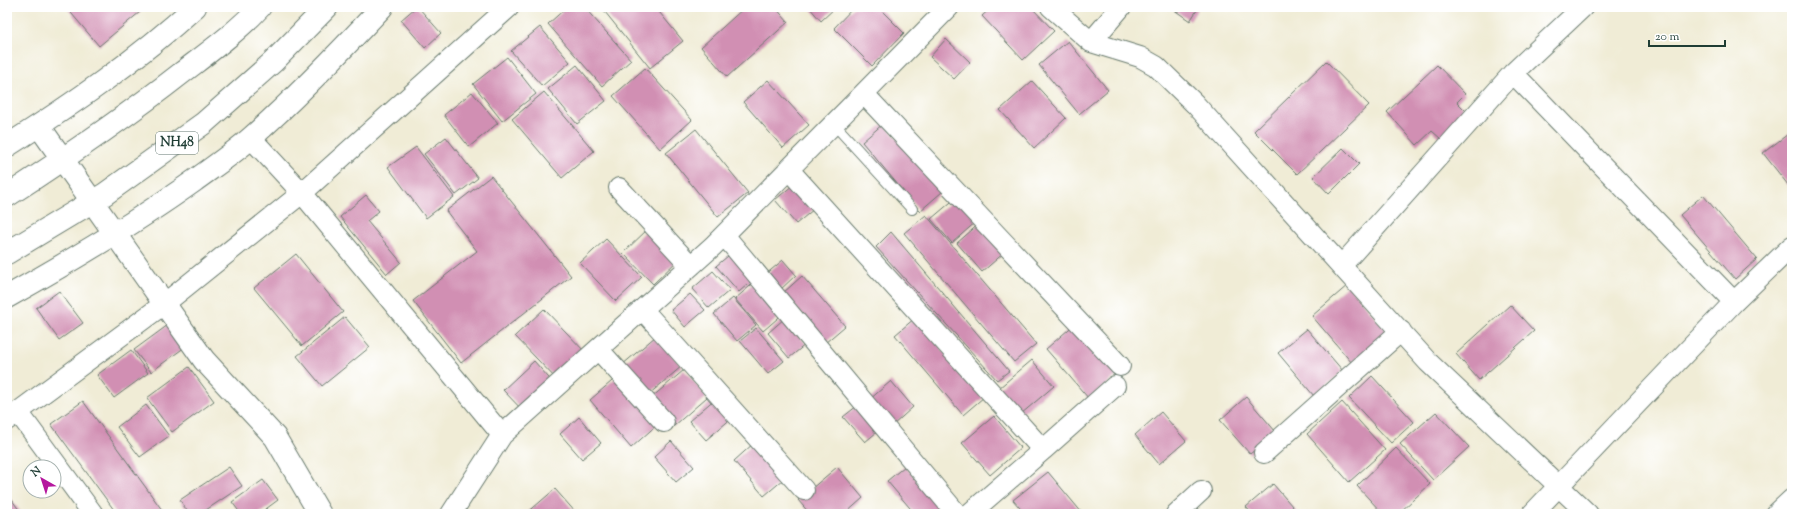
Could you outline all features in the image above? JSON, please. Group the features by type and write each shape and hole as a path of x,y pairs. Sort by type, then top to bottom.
{"main road":[{"path":"7,146 108,79 169,31 195,7"},
{"path":"7,196 63,160 157,92 206,54 260,7"},
{"name":"NH48","path":"7,254 93,202 204,123 273,62 327,7"},
{"path":"7,297 115,234 161,204 251,138 328,65 382,7"},
{"path":"39,126 204,360 275,436 320,514"}],"street":[{"path":"93,514 12,416 164,304 302,193 509,7"},
{"path":"451,514 502,435 724,236 949,7"},
{"path":"1051,7 1092,42 1140,57 1162,72 1195,104 1428,362 1588,514"},
{"path":"1092,42 1121,7"},
{"path":"1342,265 1513,73 1584,7"},
{"path":"1513,73 1734,302"},
{"path":"864,94 1120,366"},
{"path":"251,138 302,193 502,435"},
{"path":"789,170 1042,450"},
{"path":"619,188 691,266"},
{"path":"724,236 957,514"},
{"path":"1532,514 1734,302 1791,249"},
{"path":"643,310 804,490"},
{"path":"1264,453 1401,331"},
{"path":"598,349 664,422"},
{"path":"969,514 1115,386"},
{"path":"1176,514 1201,491"},
{"path":"1776,514 1792,498"}],"lane":[{"path":"834,124 912,208"}],"building":[{"path":"66,7 146,7 99,46"},
{"path":"416,7 418,7 441,33 425,48 401,20"},
{"path":"567,7 584,7 631,60 602,86 548,24"},
{"path":"601,7 655,7 683,41 650,68"},
{"path":"745,7 775,7 788,22 727,77 701,47"},
{"path":"809,7 836,7 821,21"},
{"path":"854,7 878,7 904,33 872,66 834,28"},
{"path":"992,7 1031,7 1054,31 1023,60 982,16"},
{"path":"1170,7 1199,7 1190,21"},
{"path":"540,27 570,62 542,86 511,51"},
{"path":"946,39 970,62 954,79 930,57"},
{"path":"1068,41 1108,90 1079,114 1039,65"},
{"path":"507,57 536,94 502,121 473,84"},
{"path":"1326,61 1369,105 1297,174 1254,131"},
{"path":"577,65 606,101 577,124 548,89"},
{"path":"1437,65 1465,94 1457,102 1467,112 1441,139 1432,131 1417,145 1387,112"},
{"path":"645,68 692,120 660,149 613,96"},
{"path":"768,80 809,125 783,148 743,102"},
{"path":"1032,81 1066,118 1034,148 1000,110"},
{"path":"472,92 498,123 469,147 444,115"},
{"path":"544,92 594,151 562,178 512,119"},
{"path":"884,123 942,192 920,211 862,142"},
{"path":"696,129 748,193 718,217 666,153"},
{"path":"1792,131 1792,190 1763,153"},
{"path":"446,137 478,178 456,195 424,154"},
{"path":"416,147 454,197 426,218 388,167"},
{"path":"1343,148 1359,164 1329,194 1313,177"},
{"path":"491,176 571,276 461,363 413,301 477,251 446,211"},
{"path":"793,185 814,209 796,224 775,200"},
{"path":"366,195 379,211 367,221 401,262 387,274 340,217"},
{"path":"1703,195 1757,259 1735,279 1680,215"},
{"path":"957,197 978,220 952,243 931,219"},
{"path":"926,215 1036,344 1014,362 904,233"},
{"path":"980,223 1005,252 982,272 957,243"},
{"path":"650,227 680,258 653,284 623,253"},
{"path":"891,232 1009,371 997,380 876,247"},
{"path":"606,239 642,277 616,301 580,263"},
{"path":"734,251 756,277 739,292 716,266"},
{"path":"296,254 343,312 302,346 254,288"},
{"path":"783,260 796,275 779,291 765,275"},
{"path":"713,271 730,290 709,308 692,289"},
{"path":"802,276 845,326 825,343 783,293"},
{"path":"757,280 785,312 763,331 735,299"},
{"path":"1348,285 1388,332 1352,363 1312,316"},
{"path":"59,291 83,323 59,340 36,308"},
{"path":"690,294 705,310 685,327 671,310"},
{"path":"733,298 756,325 737,341 714,314"},
{"path":"1510,305 1534,331 1479,380 1456,354"},
{"path":"544,309 587,354 559,382 515,336"},
{"path":"345,317 370,347 322,386 297,356"},
{"path":"785,318 806,344 789,358 768,333"},
{"path":"915,318 984,397 963,415 895,335"},
{"path":"1076,323 1119,374 1089,399 1046,349"},
{"path":"168,325 185,347 151,372 134,350"},
{"path":"756,328 784,361 768,374 740,341"},
{"path":"1307,329 1343,371 1314,396 1278,353"},
{"path":"656,336 682,366 648,395 622,365"},
{"path":"131,350 148,373 114,398 97,375"},
{"path":"1032,360 1054,386 1021,414 999,388"},
{"path":"534,361 555,385 525,413 503,390"},
{"path":"189,367 214,401 172,432 147,398"},
{"path":"684,370 707,397 674,426 651,398"},
{"path":"619,375 660,422 631,448 590,400"},
{"path":"1372,376 1414,422 1391,443 1349,398"},
{"path":"891,381 913,407 892,426 869,400"},
{"path":"1246,397 1276,432 1250,454 1220,420"},
{"path":"716,398 733,417 706,440 689,421"},
{"path":"83,401 165,514 117,514 51,424"},
{"path":"862,402 883,427 865,442 843,417"},
{"path":"1342,402 1385,450 1349,482 1307,434"},
{"path":"146,405 169,436 140,457 117,427"},
{"path":"1161,412 1186,441 1159,464 1135,435"},
{"path":"1436,412 1469,447 1433,480 1400,444"},
{"path":"994,416 1021,448 990,475 962,443"},
{"path":"579,417 601,443 582,459 560,434"},
{"path":"671,441 694,467 676,482 654,457"},
{"path":"754,443 784,479 764,496 734,461"},
{"path":"1396,448 1430,484 1398,514 1383,514 1357,486"},
{"path":"905,466 947,514 915,514 887,481"},
{"path":"229,467 242,486 200,514 189,514 180,500"},
{"path":"837,467 863,498 845,514 810,514 798,500"},
{"path":"1048,472 1083,514 1025,514 1013,500"},
{"path":"263,480 278,500 259,514 241,514 232,502"},
{"path":"1273,484 1299,514 1252,514 1246,507"},
{"path":"555,489 577,514 526,514"},
{"path":"7,493 22,514 7,514"},
{"path":"1015,509 1018,514 1008,514"}]}
